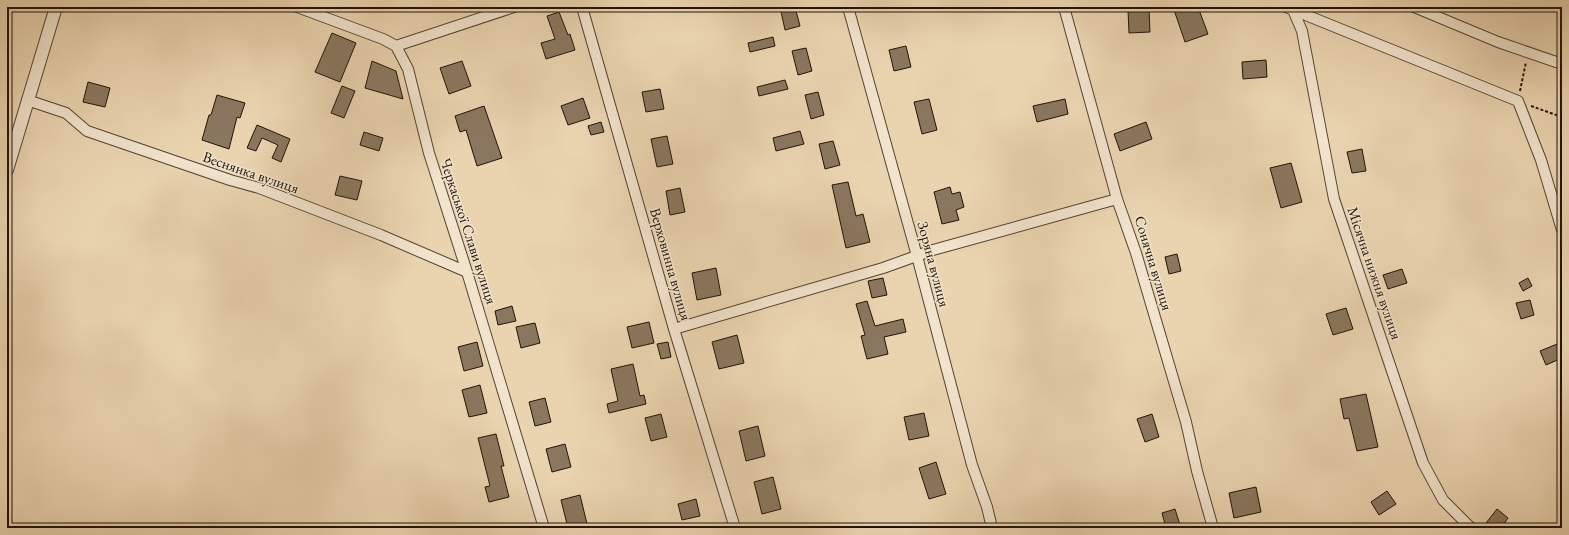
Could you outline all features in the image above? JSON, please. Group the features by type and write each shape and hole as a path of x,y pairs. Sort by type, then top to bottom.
{"street":[{"path":"7,170 56,7"},
{"path":"297,7 383,39 396,46 514,7"},
{"name":"Верховинна вулиця","path":"582,7 674,329 735,528"},
{"name":"Зоряна вулиця","path":"848,7 917,256 970,458 987,507 992,528"},
{"name":"Сонячна вулиця","path":"1064,7 1117,199 1136,253 1184,414 1197,472 1214,528"},
{"path":"1414,7 1498,42 1562,64"},
{"path":"1290,8 1518,101 1541,160 1562,230"},
{"name":"Місячна нижня вулиця","path":"1290,8 1302,31 1334,199 1423,463 1443,500 1471,528"},
{"name":"Черкаської Слави вулиця","path":"396,46 408,69 429,153 467,272 544,528"},
{"name":"Веснянка вулиця","path":"28,100 66,113 87,131 222,178 259,188 381,235 467,272"},
{"path":"674,329 883,268 933,250 1117,199"}],"path":[{"path":"1528,52 1518,101 1562,117"}],"building":[{"path":"780,7 795,7 800,26 785,30"},
{"path":"1173,7 1198,7 1208,34 1185,42"},
{"path":"1149,9 1150,32 1129,33 1128,10"},
{"path":"559,12 568,35 570,34 575,50 546,59 541,43 555,39 547,16"},
{"path":"332,33 356,43 340,82 315,72"},
{"path":"773,37 775,46 750,52 748,43"},
{"path":"906,46 911,67 894,71 889,50"},
{"path":"806,48 812,71 798,75 792,51"},
{"path":"1266,60 1267,77 1243,79 1242,62"},
{"path":"372,61 396,71 403,99 365,88"},
{"path":"462,61 471,86 449,94 440,68"},
{"path":"785,80 788,89 759,96 757,87"},
{"path":"88,82 110,88 105,107 83,102"},
{"path":"342,86 355,91 344,118 331,113"},
{"path":"660,89 664,109 646,112 642,92"},
{"path":"818,92 824,115 811,119 805,95"},
{"path":"217,95 245,103 240,118 237,117 229,149 202,140 209,115 211,115"},
{"path":"583,98 590,118 568,125 561,106"},
{"path":"929,99 937,130 922,134 914,102"},
{"path":"1065,99 1068,114 1037,122 1033,106"},
{"path":"484,106 502,158 477,166 466,130 460,132 455,116"},
{"path":"601,122 604,132 591,135 588,126"},
{"path":"1146,122 1152,139 1120,151 1114,134"},
{"path":"257,125 290,139 281,162 272,158 278,145 262,138 256,151 247,148"},
{"path":"800,131 804,144 776,151 773,138"},
{"path":"364,132 383,138 379,151 360,145"},
{"path":"667,136 673,164 657,167 651,139"},
{"path":"833,141 840,165 825,169 819,144"},
{"path":"1362,149 1366,171 1352,173 1347,152"},
{"path":"1291,163 1302,202 1281,208 1270,168"},
{"path":"340,176 362,181 357,200 335,195"},
{"path":"848,182 856,216 863,214 870,242 846,248 832,185"},
{"path":"950,187 952,194 960,192 964,207 956,210 959,220 942,224 934,192"},
{"path":"680,188 685,212 670,215 666,191"},
{"path":"1177,254 1181,271 1169,274 1165,257"},
{"path":"716,268 721,295 697,300 692,273"},
{"path":"1402,269 1407,283 1388,289 1383,275"},
{"path":"883,278 887,295 872,298 868,281"},
{"path":"1528,278 1532,286 1523,291 1519,283"},
{"path":"1530,300 1534,315 1521,319 1516,303"},
{"path":"867,301 875,326 903,319 906,332 884,337 888,354 867,359 861,336 865,335 856,304"},
{"path":"512,306 516,321 498,325 495,311"},
{"path":"1346,308 1353,329 1333,335 1326,314"},
{"path":"649,322 654,343 632,348 627,327"},
{"path":"535,323 540,343 521,348 516,327"},
{"path":"737,335 744,363 719,369 712,342"},
{"path":"477,342 483,366 464,371 458,347"},
{"path":"668,342 671,357 661,359 657,344"},
{"path":"1562,342 1562,358 1546,365 1540,351"},
{"path":"633,364 640,396 644,395 646,404 609,413 607,404 618,401 611,369"},
{"path":"480,385 487,413 469,417 462,390"},
{"path":"1366,394 1378,447 1357,451 1349,418 1344,419 1340,399"},
{"path":"545,398 551,422 535,426 529,402"},
{"path":"924,413 929,436 909,440 904,417"},
{"path":"661,414 667,437 651,441 645,418"},
{"path":"1152,414 1159,437 1145,442 1137,419"},
{"path":"758,426 765,456 746,461 739,431"},
{"path":"496,434 504,466 501,466 509,497 489,502 485,487 490,486 478,438"},
{"path":"565,444 571,467 552,472 546,449"},
{"path":"936,462 946,494 929,499 919,468"},
{"path":"773,477 781,509 762,514 754,482"},
{"path":"1256,487 1261,512 1234,518 1229,493"},
{"path":"1387,491 1396,504 1379,515 1371,502"},
{"path":"580,495 588,528 568,528 561,500"},
{"path":"696,499 700,516 682,520 678,504"},
{"path":"1175,509 1181,528 1166,528 1162,513"},
{"path":"1497,509 1508,518 1501,528 1493,528 1486,523"}]}
